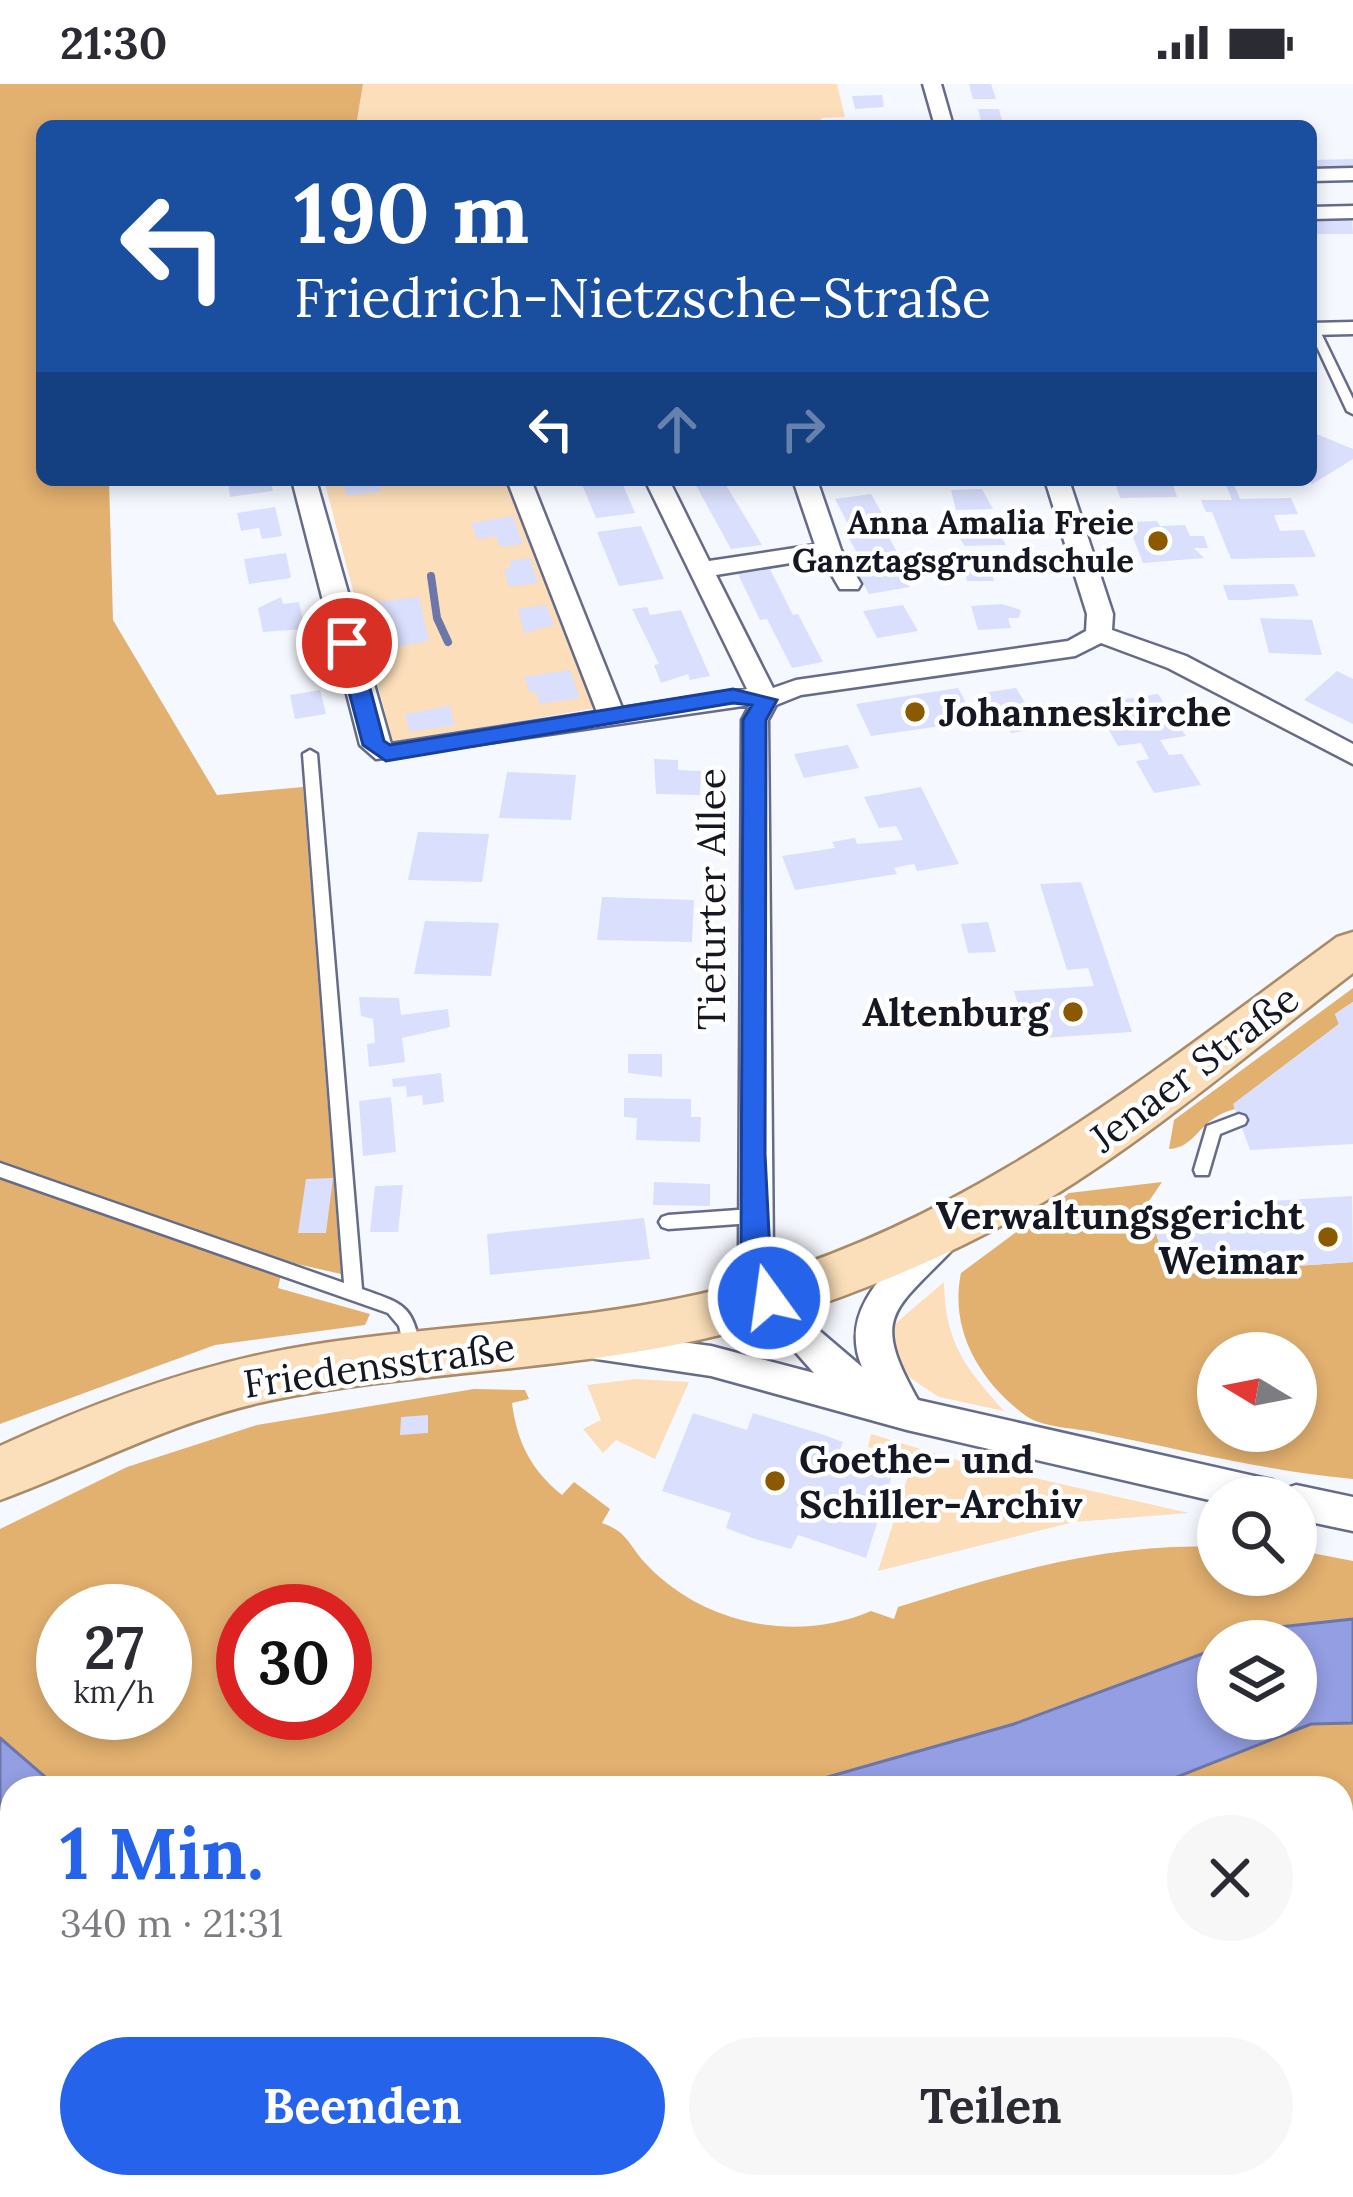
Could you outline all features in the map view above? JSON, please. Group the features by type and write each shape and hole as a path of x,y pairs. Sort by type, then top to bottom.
{"main road":[{"name":"Jenaer Straße","path":"769,1298 955,1224 1096,1142 1353,949"},
{"name":"Friedensstraße","path":"0,1474 119,1418 187,1396 307,1369 687,1321 769,1298"}],"street":[{"path":"932,84 942,120"},
{"path":"1317,175 1353,174"},
{"path":"1317,213 1353,212"},
{"path":"1317,329 1353,328"},
{"path":"306,486 374,745 401,755 612,717 1076,648 1099,634"},
{"path":"521,486 612,717"},
{"path":"660,486 763,698"},
{"path":"807,486 829,550 849,584"},
{"path":"1059,486 1100,614 1099,634"},
{"path":"700,570 829,550"},
{"path":"1099,634 1177,662 1353,755"},
{"name":"Tiefurter Allee","path":"763,698 754,720 752,802 752,1216 756,1254 769,1298"},
{"path":"907,1414 870,1351 872,1318 955,1224"},
{"path":"769,1298 808,1349 907,1414"},
{"path":"548,1342 711,1361 907,1414 1197,1480"},
{"path":"1317,1506 1353,1514"}],"lane":[{"path":"1317,339 1353,411"},
{"path":"310,754 353,1290"},
{"path":"1202,1170 1213,1130 1239,1120"},
{"path":"0,1171 394,1308 406,1322 413,1355"},
{"path":"668,1222 752,1216"}],"shaded area":[{"path":"0,84 363,84 357,120 36,120 36,486 109,486 113,620 217,795 303,787 341,1274 284,1261 278,1288 370,1314 365,1325 215,1345 0,1424"},
{"path":"363,84 837,84 845,117 821,120 357,120"},
{"path":"326,486 512,486 596,708 393,743"},
{"path":"1353,988 1353,1002 1335,1014 1339,1024 1234,1104 1235,1109 1213,1119 1186,1144 1169,1149 1174,1120"},
{"path":"1162,1182 1147,1204 1169,1275 1353,1262 1353,1479 1257,1465 1033,1420 995,1387 972,1353 960,1315 961,1273 1069,1193"},
{"path":"944,1282 953,1338 978,1381 1004,1411 939,1397 892,1366 889,1329"},
{"path":"636,1379 689,1382 655,1459 616,1440 603,1453 583,1429 601,1420 587,1385"},
{"path":"474,1389 525,1390 529,1399 512,1403 518,1430 527,1454 551,1485 562,1495 574,1482 610,1509 602,1523 623,1536 648,1566 671,1586 724,1615 783,1626 843,1621 871,1611 894,1619 898,1607 1016,1572 1096,1555 1197,1547 1197,1596 1317,1596 1317,1554 1353,1561 1353,1619 1317,1623 1197,1620 1197,1656 1014,1724 831,1776 44,1776 0,1740 0,1529 127,1467 257,1425"},
{"path":"871,1434 960,1461 1189,1513 1074,1522 878,1571 913,1460 868,1447"},
{"path":"1353,1723 1353,1776 1179,1776 1270,1740 1317,1740 1317,1724"}],"water":[{"path":"1353,1619 1353,1723 1317,1724 1317,1623"},
{"path":"1197,1656 1197,1740 1270,1740 1179,1776 831,1776 1014,1724"},
{"path":"0,1738 44,1776 0,1776"}],"building":[{"path":"969,84 991,84 996,99 973,99"},
{"path":"882,95 884,107 855,109 852,96"},
{"path":"978,109 999,109 1002,120 981,120"},
{"path":"1353,159 1353,169 1317,170 1317,160"},
{"path":"1317,219 1352,219 1353,234 1317,234"},
{"path":"1317,434 1353,449 1353,459 1317,481"},
{"path":"229,486 272,486 273,491 230,497"},
{"path":"344,486 381,486 379,492 347,496"},
{"path":"583,486 624,486 635,513 596,518"},
{"path":"696,486 727,486 762,545 731,549"},
{"path":"1116,486 1174,486 1177,497 1120,498"},
{"path":"1226,486 1235,486 1240,499 1291,498 1298,514 1274,515 1280,531 1304,530 1316,557 1231,559 1212,512 1206,512 1201,500 1232,500"},
{"path":"982,489 993,509 956,510 951,490"},
{"path":"871,494 884,517 847,522 835,499"},
{"path":"275,507 282,536 262,539 259,528 241,531 237,513"},
{"path":"513,516 523,544 500,547 496,536 477,539 471,523"},
{"path":"1157,521 1160,526 1185,525 1190,536 1204,536 1208,548 1194,548 1204,558 1143,563 1127,522"},
{"path":"994,522 1006,545 965,546 949,524"},
{"path":"641,526 664,579 619,586 597,532"},
{"path":"884,528 897,552 859,557 846,533"},
{"path":"286,553 291,578 249,584 244,559"},
{"path":"530,558 538,583 509,587 504,569 511,568 510,561"},
{"path":"989,562 994,581 967,581 963,563"},
{"path":"895,563 910,587 869,594 855,569"},
{"path":"770,569 823,662 792,668 767,619 760,620 738,574"},
{"path":"1294,584 1299,596 1245,600 1228,600 1223,585"},
{"path":"281,597 283,604 299,602 305,629 263,632 258,608"},
{"path":"419,597 429,641 387,649 375,602"},
{"path":"1002,604 1021,610 1019,618 1008,618 1011,628 978,630 971,606"},
{"path":"546,605 554,625 524,633 518,609"},
{"path":"903,605 918,631 877,638 863,611"},
{"path":"647,607 650,615 681,610 710,676 690,680 688,674 661,683 654,665 659,664 632,609"},
{"path":"1260,618 1312,620 1322,655 1269,653"},
{"path":"570,670 580,698 540,704 524,677"},
{"path":"1337,671 1353,679 1353,724 1304,700"},
{"name":"Johanneskirche","path":"958,688 976,721 871,736 856,704"},
{"path":"1016,688 1026,704 992,710 982,693"},
{"path":"320,690 326,714 295,719 290,695"},
{"path":"1158,694 1186,736 1160,740 1169,755 1182,754 1201,785 1154,793 1136,761 1149,759 1141,743 1118,746 1094,704"},
{"path":"450,706 455,725 410,732 405,714"},
{"path":"1023,709 1035,729 1011,733 998,713"},
{"path":"848,745 859,768 804,778 794,754"},
{"path":"654,759 678,760 678,770 701,771 700,795 656,794"},
{"path":"507,772 576,775 571,820 499,818"},
{"path":"921,787 959,864 917,871 914,864 894,868 897,874 795,890 782,856 835,848 832,842 855,838 857,844 903,840 896,826 879,828 864,797"},
{"path":"418,832 489,834 482,882 408,880"},
{"path":"1081,882 1132,1032 1028,1039 1014,991 1094,986 1088,968 1067,970 1040,884"},
{"path":"602,897 694,900 692,942 597,940"},
{"path":"425,921 499,923 491,976 414,974"},
{"path":"988,922 996,952 968,953 961,924"},
{"path":"359,997 399,998 401,1015 448,1009 450,1027 402,1038 405,1062 369,1067 367,1044 375,1043 373,1019 361,1016"},
{"path":"1353,1002 1353,1144 1250,1150 1233,1104 1339,1024 1335,1014"},
{"path":"628,1054 662,1054 662,1077 628,1073"},
{"path":"441,1073 444,1102 423,1105 422,1095 407,1097 406,1086 393,1087 392,1079"},
{"path":"391,1097 396,1152 363,1156 359,1101"},
{"path":"624,1098 691,1099 691,1117 701,1117 700,1142 636,1140 637,1118 624,1117"},
{"path":"333,1178 326,1233 298,1233 306,1179"},
{"path":"654,1182 710,1184 710,1206 653,1205"},
{"path":"403,1185 398,1232 370,1232 375,1186"},
{"path":"1352,1196 1353,1262 1169,1275 1151,1218 1274,1210 1271,1201"},
{"path":"644,1218 650,1259 490,1275 487,1234"},
{"path":"693,1413 747,1430 753,1413 821,1434 843,1442 837,1458 892,1476 866,1558 798,1535 791,1549 752,1538 726,1528 731,1513 662,1491"},
{"path":"428,1415 428,1433 400,1435 401,1417"}],"waterway":[{"path":"431,576 437,618 448,642"}],"place":[{"name":"Anna Amalia Freie Ganztagsgrundschule","path":"1158,541"},
{"name":"Johanneskirche","path":"915,712"},
{"name":"Altenburg","path":"1073,1012"},
{"name":"Verwaltungsgericht Weimar","path":"1328,1237"},
{"name":"Goethe- und Schiller-Archiv","path":"775,1481"}],"route":[{"path":"347,643 374,745 386,753 401,755 733,696 759,695 766,700 754,720 752,1216 756,1254 769,1298"}]}
